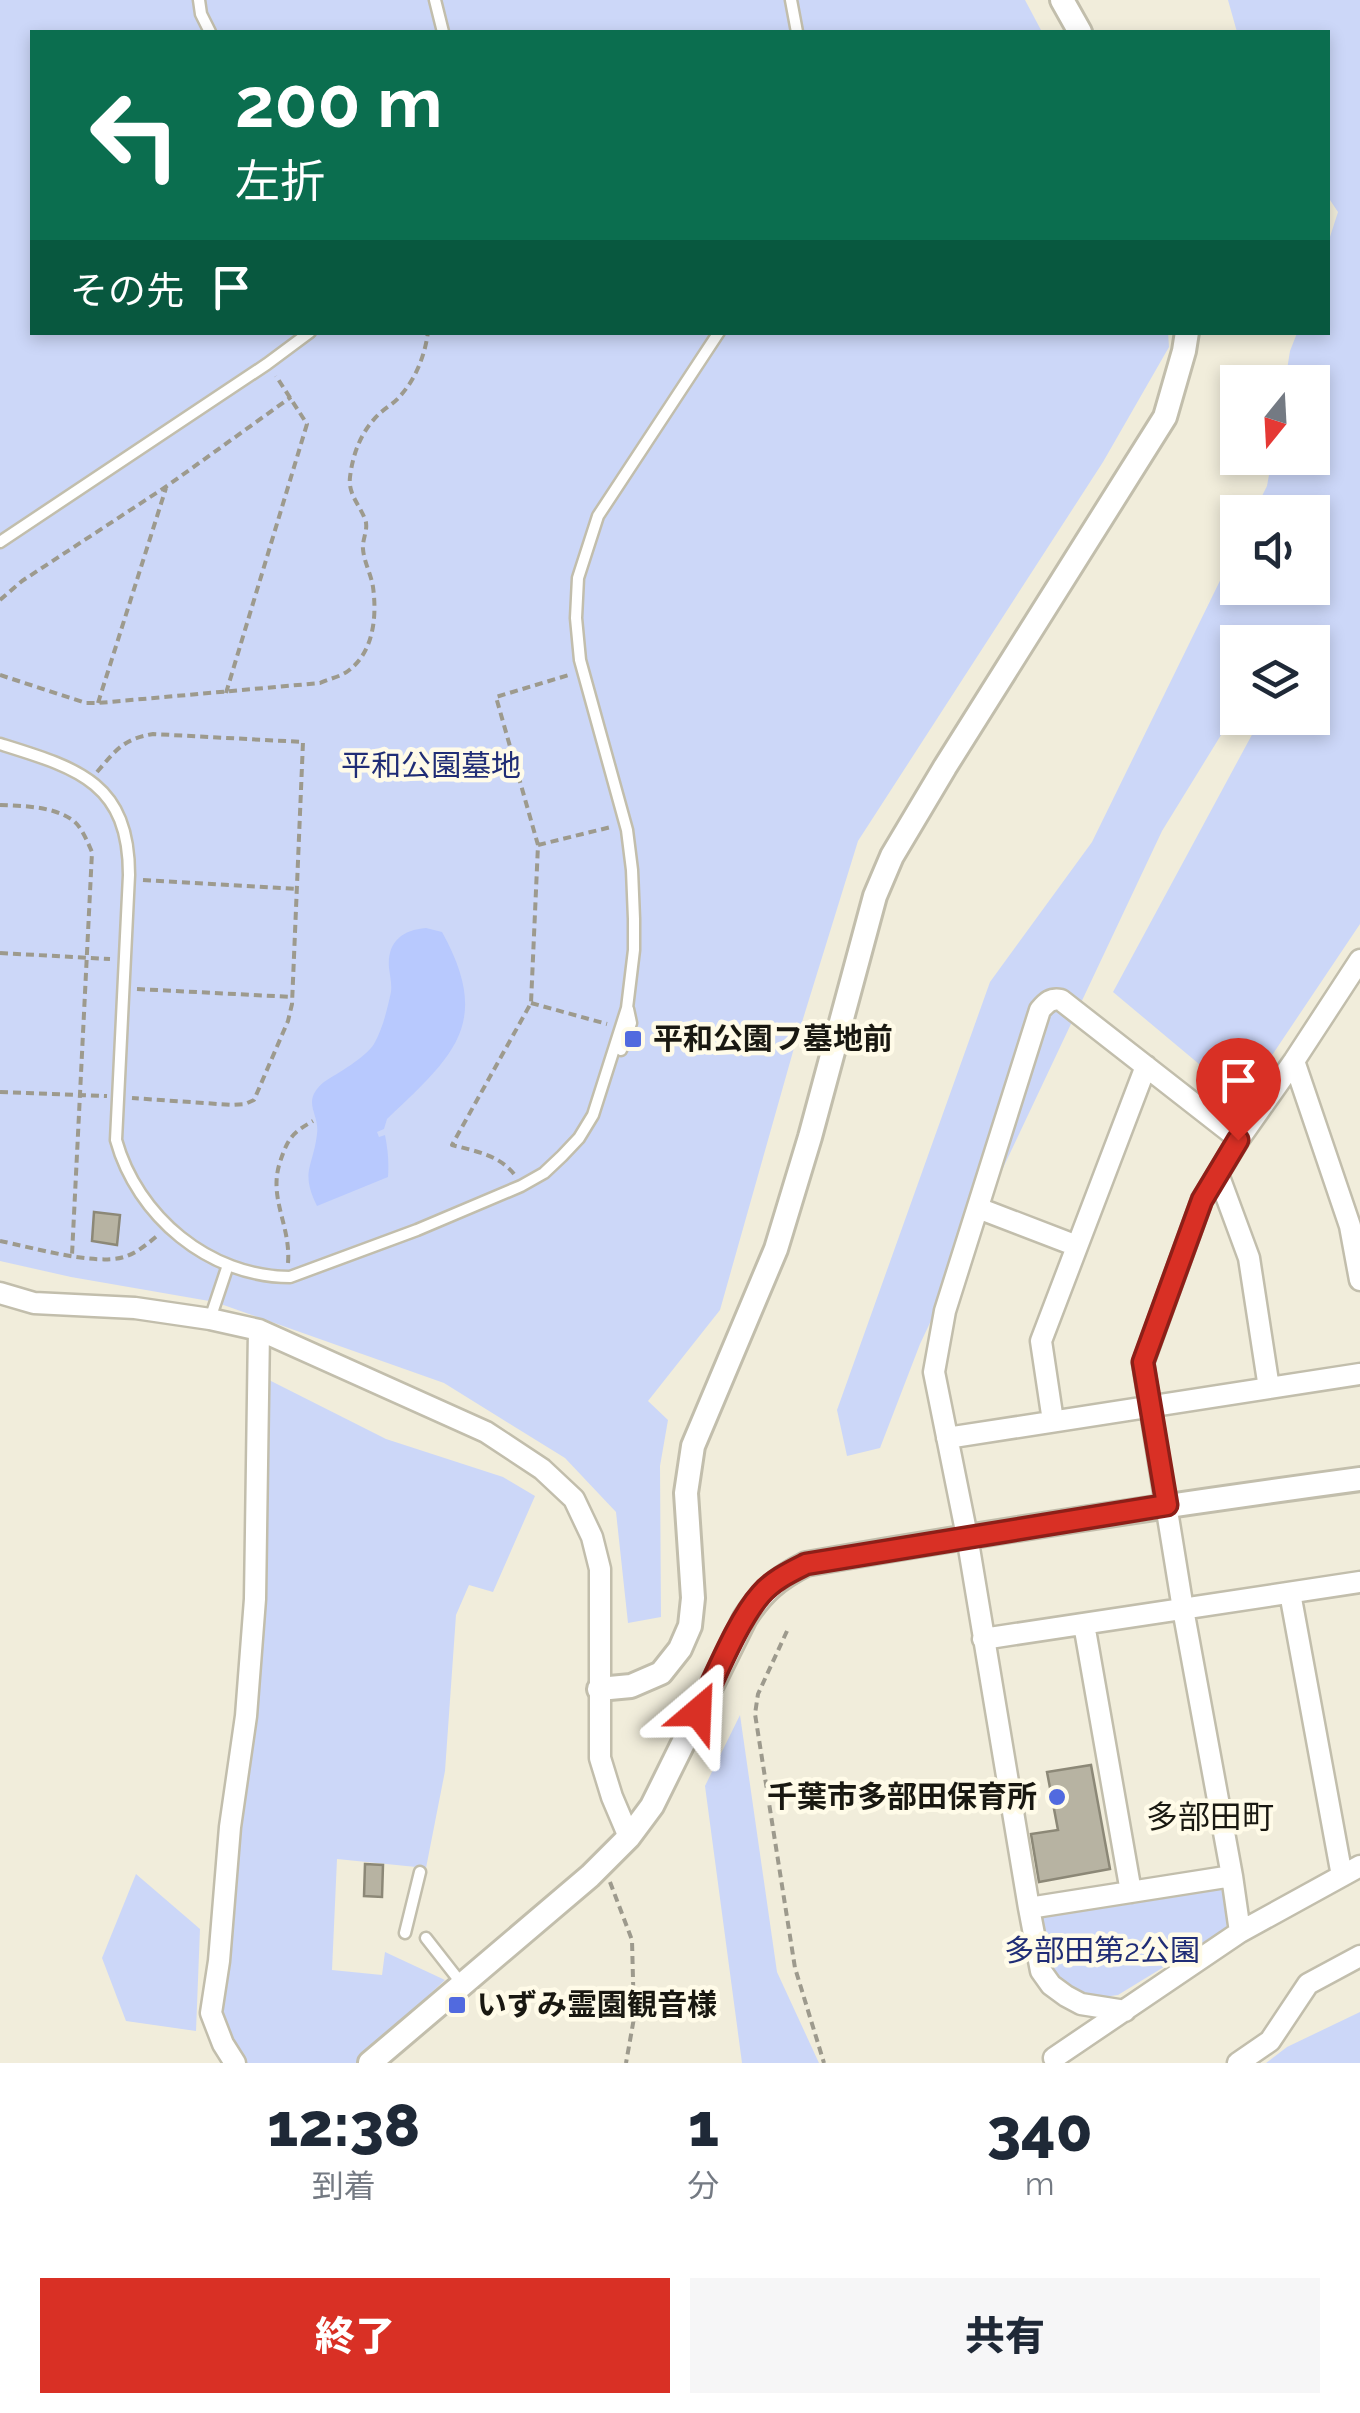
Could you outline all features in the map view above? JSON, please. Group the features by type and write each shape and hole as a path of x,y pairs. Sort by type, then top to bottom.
{"street":[{"path":"1062,0 1079,30"},
{"path":"599,1689 631,1686 661,1672 680,1649 690,1626 693,1598 686,1493 693,1446 776,1249 875,896 892,856 1166,417 1187,335"},
{"path":"1240,1932 1143,1362 1202,1200 1360,960"},
{"path":"1125,2011 1081,2004 1050,1985 1041,1971 967,1536 934,1372 945,1311 1040,1010 1046,1003 1061,1000 1238,1140"},
{"path":"1294,1061 1350,1226 1360,1280"},
{"path":"1054,1421 1041,1340 1146,1066"},
{"path":"1218,1174 1249,1258 1269,1388"},
{"path":"978,1208 1077,1246"},
{"path":"0,1293 34,1303 135,1308 259,1330 486,1432 542,1469 574,1499 592,1537 600,1569 600,1758 629,1837"},
{"path":"236,2063 222,2044 212,2013 254,1619 259,1330"},
{"path":"947,1438 1360,1374"},
{"path":"370,2063 604,1864 629,1837 652,1806 745,1618 761,1594 782,1576 806,1564 967,1536 1360,1479"},
{"path":"983,1639 1360,1582"},
{"path":"1054,2058 1240,1932 1351,1871 1290,1592"},
{"path":"1084,1624 1131,1892"},
{"path":"1028,1908 1232,1876"},
{"path":"1238,2063 1270,2041 1308,1984 1360,1956"}],"lane":[{"path":"198,0 209,30"},
{"path":"436,0 443,30"},
{"path":"791,0 797,30"},
{"path":"0,542 306,335"},
{"path":"0,744 74,769 91,780 108,800 125,832 129,879 116,1140 122,1164 135,1187 169,1228 228,1265 274,1277 290,1277 418,1230 544,1173 579,1138 593,1115 627,1008 634,950 632,870 625,824 583,671 576,618 578,578 598,516 717,335"},
{"path":"613,1056 622,1049 631,1023 627,1008"},
{"path":"210,1319 228,1265"},
{"path":"405,1933 420,1872"},
{"path":"426,1938 463,1985"}],"path":[{"path":"0,675 98,703 320,682 347,672 363,656 372,633 373,584 362,547 366,521 354,503 349,482 354,451 371,423 400,398 414,377 428,335"},
{"path":"226,693 308,424 268,364"},
{"path":"0,600 291,397"},
{"path":"98,703 167,486"},
{"path":"521,1186 510,1169 491,1156 452,1145 530,1003 538,845 496,697 583,671"},
{"path":"0,1092 245,1104 254,1100 288,1021 303,742 153,734 132,737 91,780"},
{"path":"0,805 30,806 74,820 92,852 72,1256"},
{"path":"538,845 625,824"},
{"path":"129,879 298,889"},
{"path":"0,953 124,960"},
{"path":"123,989 292,997"},
{"path":"530,1003 621,1028"},
{"path":"290,1277 288,1241 274,1179 295,1130 313,1121"},
{"path":"0,1240 105,1259 142,1248 169,1228"},
{"path":"787,1631 758,1694 754,1714 795,1968 824,2063"},
{"path":"604,1864 632,1940 634,2018 626,2063"}],"green space":[{"name":"平和公園墓地","path":"0,0 1025,0 1041,30 30,30 30,335 1168,335 1169,347 1103,462 858,841 720,1310 648,1401 668,1420 660,1466 661,1617 628,1623 616,1512 565,1458 444,1383 215,1302 0,1261"},
{"path":"1228,0 1360,0 1360,924 1242,1100 1113,992 1252,735 1330,735 1330,625 1220,625 1221,735 1162,831 920,1344 880,1448 847,1456 837,1410 990,982 1092,842 1220,581 1220,605 1330,605 1330,495 1262,495 1269,475 1330,475 1330,365 1288,365 1296,335 1330,335 1330,237 1338,212 1330,200 1330,30 1236,30"},
{"path":"269,1380 386,1439 503,1477 535,1496 493,1592 469,1585 456,1615 445,1771 426,1868 337,1859 332,1970 382,1975 385,1952 445,1980 356,2063 242,2063 220,2008 235,1823 253,1726"},
{"path":"740,1715 777,1972 819,2063 742,2063 705,1786"},
{"path":"136,1874 200,1929 196,2031 126,2021 102,1958"},
{"name":"多部田第2公園","path":"1218,1886 1227,1906 1226,1929 1118,1995 1089,1999 1063,1984 1053,1973 1040,1921 1044,1913"},
{"path":"1360,2012 1360,2063 1266,2063 1287,2047"}],"shaded area":[{"path":"426,928 442,932 457,964 464,991 464,1015 458,1036 431,1076 377,1132 379,1137 385,1135 388,1177 317,1206 308,1177 317,1134 313,1096 324,1082 358,1060 374,1044 391,992 390,951 403,935"}],"building":[{"path":"94,1212 120,1215 117,1245 92,1241"},
{"path":"1091,1765 1110,1869 1039,1882 1031,1834 1058,1830 1047,1772"},
{"path":"365,1864 383,1865 382,1897 364,1896"}],"place":[{"name":"平和公園フ墓地前","path":"633,1039"},
{"name":"千葉市多部田保育所","path":"1057,1797"},
{"name":"いずみ霊園観音様","path":"457,2005"}],"district":[{"name":"多部田町","path":"1210,1817"}],"route":[{"path":"698,1712 761,1594 782,1576 806,1564 1167,1505 1143,1362 1202,1200 1238,1140"}]}
